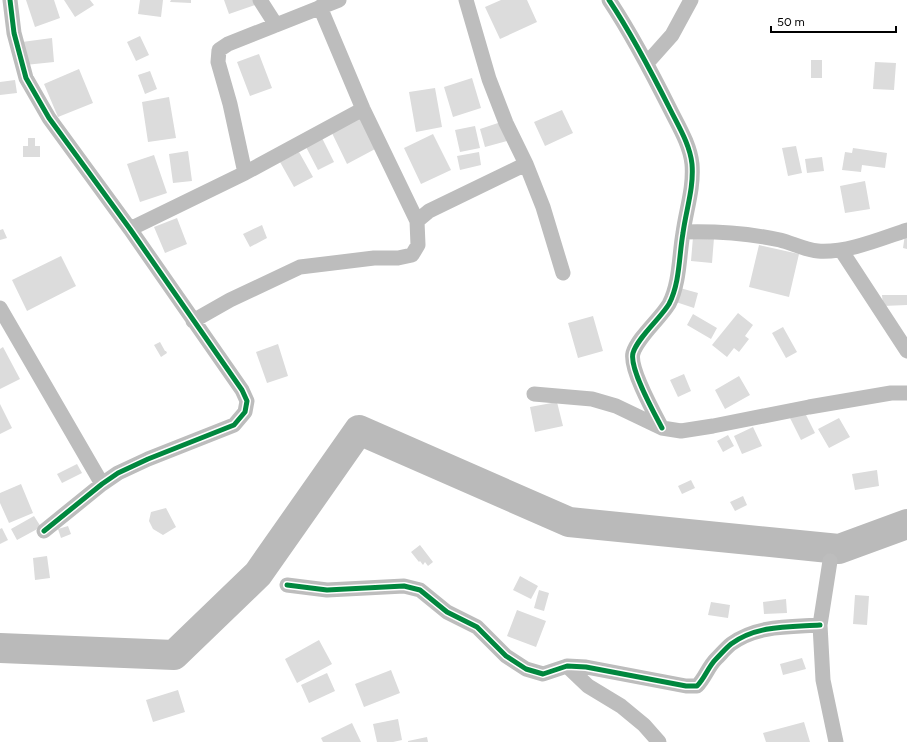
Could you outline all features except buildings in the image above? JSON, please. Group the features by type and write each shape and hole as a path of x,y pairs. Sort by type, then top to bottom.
{"street":[{"path":"0,6 6,0"},
{"path":"10,0 14,33 26,78 49,118 130,229 242,390 247,401 245,412 234,424 148,459 118,473 102,484 44,531"},
{"path":"260,0 276,25"},
{"path":"245,173 230,104 218,62 219,50 228,44 320,8 336,0"},
{"path":"466,0 489,79 506,123 526,164 543,207 563,273"},
{"path":"609,0 647,63 685,139 692,163 692,191 683,232 676,282 670,302 633,353 634,366 640,384 662,428"},
{"path":"647,63 672,35 691,0"},
{"path":"193,321 230,300 300,267 374,258 398,258 412,255 418,245 417,221 363,109 320,8"},
{"path":"130,229 245,173 363,109"},
{"path":"417,221 429,211 526,164"},
{"path":"683,232 734,232 780,240 817,251 841,250 907,230"},
{"path":"841,250 907,351"},
{"path":"0,308 102,484"},
{"path":"534,394 592,399 616,406 662,428 681,431 891,393 907,393"},
{"path":"830,561 820,625 823,680 836,742"},
{"path":"287,585 327,590 404,586 420,590 447,612 477,627 506,656 526,669 543,674 567,666 586,667 686,686 696,686 701,682 715,661 731,644 754,632 773,628 820,625"},
{"path":"567,666 588,686 621,706 644,725 659,742"}],"waterway":[{"path":"0,648 174,655 258,574 359,430 569,522 839,549 907,524"}],"cycle path":[{"path":"10,0 14,33 26,78 49,118 130,229 242,390 247,401 245,412 234,425 148,459 118,473 102,484 44,531"},
{"path":"609,0 642,55 681,130 687,143 692,164 691,190 684,224 677,278 673,296 665,310 639,341 633,353 633,360 638,379 662,428"},
{"path":"287,585 327,590 404,586 420,590 447,612 477,627 506,656 526,669 543,674 567,666 586,667 686,686 697,686 716,659 731,644 741,638 752,633 774,628 820,625"}]}
